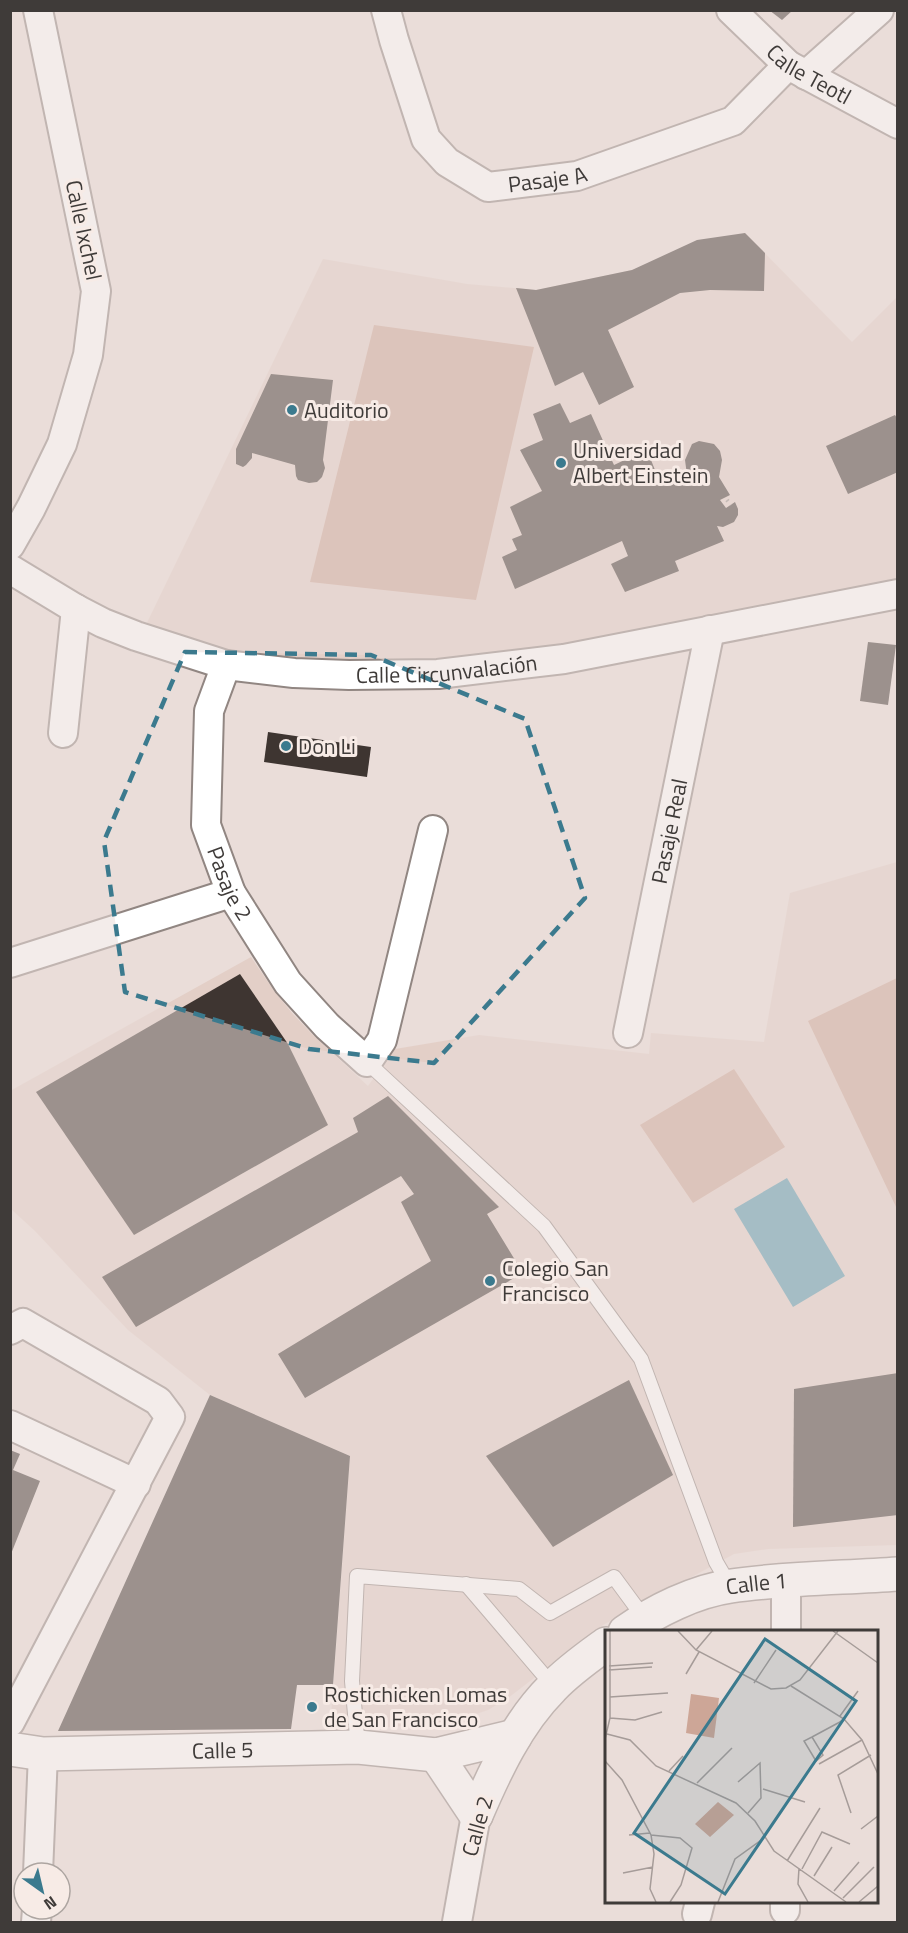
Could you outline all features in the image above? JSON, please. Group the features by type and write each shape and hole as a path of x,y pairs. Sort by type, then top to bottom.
{"street":[{"name":"Calle Ixchel","path":"10,545 62,444 88,355 96,291 38,10"},
{"name":"Pasaje A","path":"386,10 426,139 447,162 488,187 577,177 733,121 797,70 879,10"},
{"name":"Calle Teotl","path":"731,10 797,70 897,124"},
{"name":"Calle Circunvalación","path":"10,569 76,609 136,636 226,665 294,673 397,676 438,674 564,659 897,594"},
{"path":"63,733 76,609"},
{"name":"Pasaje Real","path":"628,1033 710,630"},
{"name":"Pasaje 2","path":"226,665 209,711 206,825 231,893 296,994 367,1062"},
{"path":"367,1062 382,1040 433,830"},
{"path":"10,963 231,893"},
{"path":"10,1330 23,1323 158,1401 170,1417 10,1722"},
{"path":"10,1425 135,1484"},
{"name":"Calle 1","path":"633,1626 688,1599 730,1586 897,1574"},
{"path":"786,1581 786,1630"},
{"path":"515,1736 553,1686 605,1645"},
{"name":"Calle 5","path":"10,1749 43,1754 358,1747 436,1755 515,1736"},
{"name":"Calle 2","path":"457,1923 476,1815 515,1736"},
{"path":"39,1861 43,1754"},
{"path":"436,1755 476,1815"}],"lane":[{"path":"367,1062 544,1226 641,1359 716,1562 730,1586"},
{"path":"358,1747 352,1681 357,1576 519,1589 550,1613 614,1577 639,1611 633,1626"},
{"path":"466,1584 553,1686"}],"path":[{"path":"727,500 731,505"}],"highlighted area":[{"path":"185,652 371,655 525,719 585,898 434,1063 309,1049 125,992 104,841"}],"shaded area":[{"name":"Universidad Albert Einstein","path":"745,233 852,342 897,297 897,584 497,659 336,669 233,659 143,631 323,259 467,284 536,290 632,270"},
{"path":"374,325 534,347 476,600 310,582"},
{"name":"Colegio San Francisco","path":"897,862 897,1545 768,1549 734,1554 603,1625 508,1698 488,1710 458,1720 434,1724 330,1731 350,1456 210,1395 128,1330 35,1231 11,1209 10,1091 251,957 292,1013 368,1086 395,1049 479,1035 649,1054 651,1033 764,1042 790,893"},
{"path":"897,978 897,1209 808,1021"},
{"path":"734,1069 785,1147 693,1203 640,1125"}],"water":[{"path":"787,1178 845,1276 793,1307 734,1209"}],"building":[{"path":"769,10 793,10 782,20"},
{"path":"745,233 765,253 764,291 710,290 680,293 608,330 634,387 599,405 583,372 555,386 516,288 536,290 632,270 697,240"},
{"name":"Auditorio","path":"271,374 333,380 323,460 325,468 322,477 317,482 309,483 298,480 295,465 252,453 252,458 246,465 243,467 236,464 236,449"},
{"path":"560,403 570,423 591,414 614,465 633,456 651,460 661,485 687,475 685,460 692,444 699,441 714,444 720,451 722,460 719,477 730,495 720,500 726,508 735,502 738,509 734,522 723,527 717,526 724,541 675,561 679,571 625,592 611,564 628,556 622,541 515,589 502,557 517,550 512,539 522,535 510,507 542,491 520,450 543,440 533,414"},
{"path":"895,415 898,420 898,472 848,494 826,446"},
{"path":"868,642 896,645 888,705 860,701"},
{"path":"268,732 371,747 367,777 264,762"},
{"path":"240,974 288,1044 328,1125 134,1235 36,1092"},
{"path":"388,1096 499,1207 487,1214 523,1273 305,1398 278,1354 431,1261 401,1202 414,1194 401,1176 136,1327 102,1277 358,1132 353,1118"},
{"path":"898,1373 898,1515 793,1527 794,1389"},
{"path":"629,1380 673,1475 553,1547 486,1456"},
{"path":"210,1395 350,1456 333,1685 297,1685 291,1729 58,1731"},
{"path":"10,1450 20,1454 13,1470 40,1481 11,1554"}],"place":[{"name":"Auditorio","path":"292,410"},
{"name":"Universidad Albert Einstein","path":"561,463"},
{"name":"Don Li","path":"286,746"},
{"name":"Colegio San Francisco","path":"490,1281"},
{"name":"Rostichicken Lomas de San Francisco","path":"312,1707"}]}
